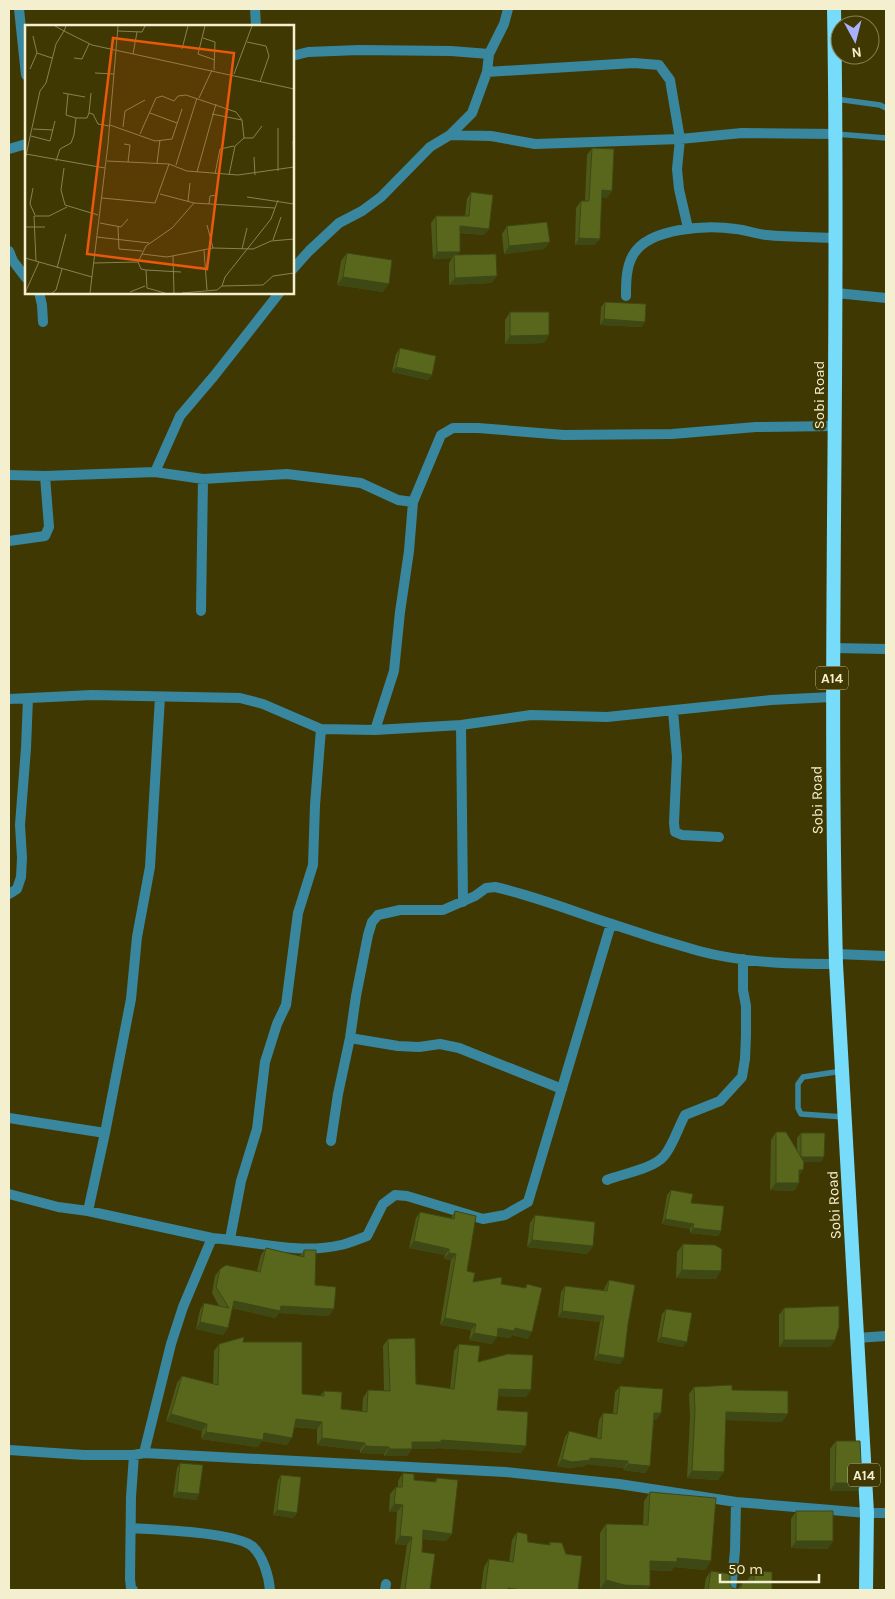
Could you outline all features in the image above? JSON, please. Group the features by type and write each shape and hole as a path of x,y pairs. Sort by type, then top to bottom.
{"highway":[{"name":"Sobi Road","path":"834,9 836,99 836,426 832,697 836,959 867,1513 866,1590"}],"street":[{"path":"19,9 25,66"},
{"path":"255,9 256,25"},
{"path":"294,268 339,223 362,211 381,197 430,147 450,135 472,113 486,72 489,54 504,24 508,9"},
{"path":"294,56 308,52 359,50 451,51 489,54"},
{"path":"486,72 634,63 659,65 670,80 680,139 677,168 679,189 688,228"},
{"path":"450,135 491,136 535,144 680,139 742,133 835,134"},
{"path":"9,149 25,144"},
{"path":"626,296 628,268 633,255 641,245 668,232 688,228 735,228 765,235 836,238"},
{"path":"9,251 13,261 25,277"},
{"path":"40,294 43,322"},
{"path":"155,472 180,416 278,294"},
{"path":"836,294 886,298"},
{"path":"375,730 394,671 413,502 441,435 453,428 478,428 564,435 672,434 756,426 836,426"},
{"path":"9,475 45,476 155,472 203,479 287,474 361,483 398,500 413,502"},
{"path":"9,541 45,536 49,527 45,476"},
{"path":"200,611 203,479"},
{"path":"833,648 886,649"},
{"path":"9,699 92,695 160,698 240,698 263,704 322,729 375,730 461,726 531,715 607,717 771,700 832,697"},
{"path":"9,894 16,889 21,877 20,825 28,698"},
{"path":"88,1211 106,1133 131,999 137,937 150,868 160,698"},
{"path":"673,711 677,757 675,832 719,837"},
{"path":"461,726 463,902"},
{"path":"230,1239 241,1181 257,1129 266,1062 277,1024 286,1005 298,913 313,865 316,795 322,729"},
{"path":"331,1141 368,935 372,922 378,915 400,910 443,910 475,896 486,888 495,887 546,901 611,924 701,951 786,964 886,956"},
{"path":"9,1194 58,1208 88,1211 212,1238 230,1239 272,1247 310,1249 341,1245 367,1236 383,1204 395,1195 407,1196 484,1218 504,1215 528,1202 611,924"},
{"path":"607,1180 651,1165 663,1157 685,1115 720,1101 742,1077 745,1060 746,1006 743,990 743,958"},
{"path":"350,1038 398,1046 420,1047 440,1044 459,1048 562,1089"},
{"path":"9,1118 106,1133"},
{"path":"133,1590 130,1579 131,1497 139,1454 183,1307 212,1238"},
{"path":"857,1348 886,1336"},
{"path":"9,1450 84,1455 139,1454 505,1472 619,1484 736,1502 886,1513"},
{"path":"732,1590 736,1502"},
{"path":"132,1528 241,1540 254,1547 263,1562 270,1590"}],"lane":[{"path":"836,99 886,108"},
{"path":"835,134 886,138"},
{"path":"843,1070 803,1077 798,1084 798,1108 801,1114 846,1118"}],"building":[{"path":"592,148 614,149 612,191 602,190 600,239 579,238 581,201 589,201"},
{"path":"471,192 493,195 489,229 460,226 460,252 437,252 436,216 469,216"},
{"path":"547,222 550,242 509,246 507,226"},
{"path":"347,253 392,260 389,284 343,277"},
{"path":"496,254 497,276 455,278 454,255"},
{"path":"605,302 646,304 645,322 604,319"},
{"path":"510,312 549,312 549,335 510,336"},
{"path":"400,348 436,356 432,375 396,367"},
{"path":"776,1132 786,1132 804,1162 803,1170 799,1170 799,1183 776,1183"},
{"path":"801,1133 825,1133 824,1157 801,1157"},
{"path":"671,1190 693,1194 691,1203 724,1206 721,1231 693,1228 694,1224 665,1219"},
{"path":"455,1211 476,1216 467,1271 475,1273 473,1282 502,1277 501,1284 526,1288 527,1284 542,1288 532,1332 515,1328 514,1331 498,1328 497,1337 474,1333 476,1324 445,1318 456,1254 449,1253 449,1249 414,1241 420,1212 454,1219"},
{"path":"535,1215 595,1222 593,1246 532,1240"},
{"path":"683,1244 715,1245 722,1249 721,1271 682,1270"},
{"path":"266,1248 304,1257 304,1250 316,1250 315,1285 336,1287 334,1309 281,1306 280,1311 234,1301 228,1328 200,1322 204,1303 229,1308 216,1287 220,1269 226,1265 260,1272"},
{"path":"609,1280 635,1285 624,1358 598,1354 604,1316 562,1311 565,1286 607,1291"},
{"path":"839,1306 839,1327 835,1340 784,1340 784,1308"},
{"path":"666,1309 692,1313 687,1342 661,1337"},
{"path":"244,1337 243,1342 302,1342 302,1394 324,1396 324,1391 342,1392 341,1409 367,1412 368,1390 390,1391 388,1339 415,1338 416,1384 454,1389 459,1344 480,1346 478,1362 508,1354 533,1355 531,1390 499,1389 497,1410 528,1412 526,1446 441,1440 441,1442 412,1442 412,1449 389,1449 389,1447 365,1446 365,1443 322,1438 322,1422 296,1419 292,1438 264,1433 263,1440 206,1432 207,1424 171,1414 182,1376 218,1385 219,1344"},
{"path":"732,1385 732,1390 788,1391 788,1414 726,1412 724,1472 692,1471 695,1410 694,1387"},
{"path":"620,1386 663,1389 661,1413 654,1413 650,1466 628,1464 628,1461 590,1458 590,1460 572,1462 562,1459 569,1431 601,1439 603,1413 617,1414"},
{"path":"836,1441 860,1441 862,1483 835,1483"},
{"path":"180,1463 203,1465 199,1494 177,1492"},
{"path":"403,1473 414,1474 414,1480 436,1482 437,1478 458,1480 452,1534 423,1530 422,1552 435,1554 430,1590 405,1590 412,1537 400,1536 403,1505 394,1504 396,1487 402,1487"},
{"path":"281,1475 301,1477 297,1513 277,1510"},
{"path":"650,1492 716,1498 711,1561 677,1558 677,1562 650,1561 650,1586 624,1585 606,1580 606,1524 648,1525"},
{"path":"796,1511 833,1511 833,1541 796,1541"},
{"path":"517,1532 527,1534 528,1542 550,1545 550,1542 562,1543 566,1554 582,1556 578,1590 521,1590 508,1588 508,1590 485,1590 489,1559 513,1562"},
{"path":"711,1571 730,1574 730,1585 736,1589 741,1587 743,1581 754,1582 754,1571 772,1572 772,1590 708,1590"}]}
